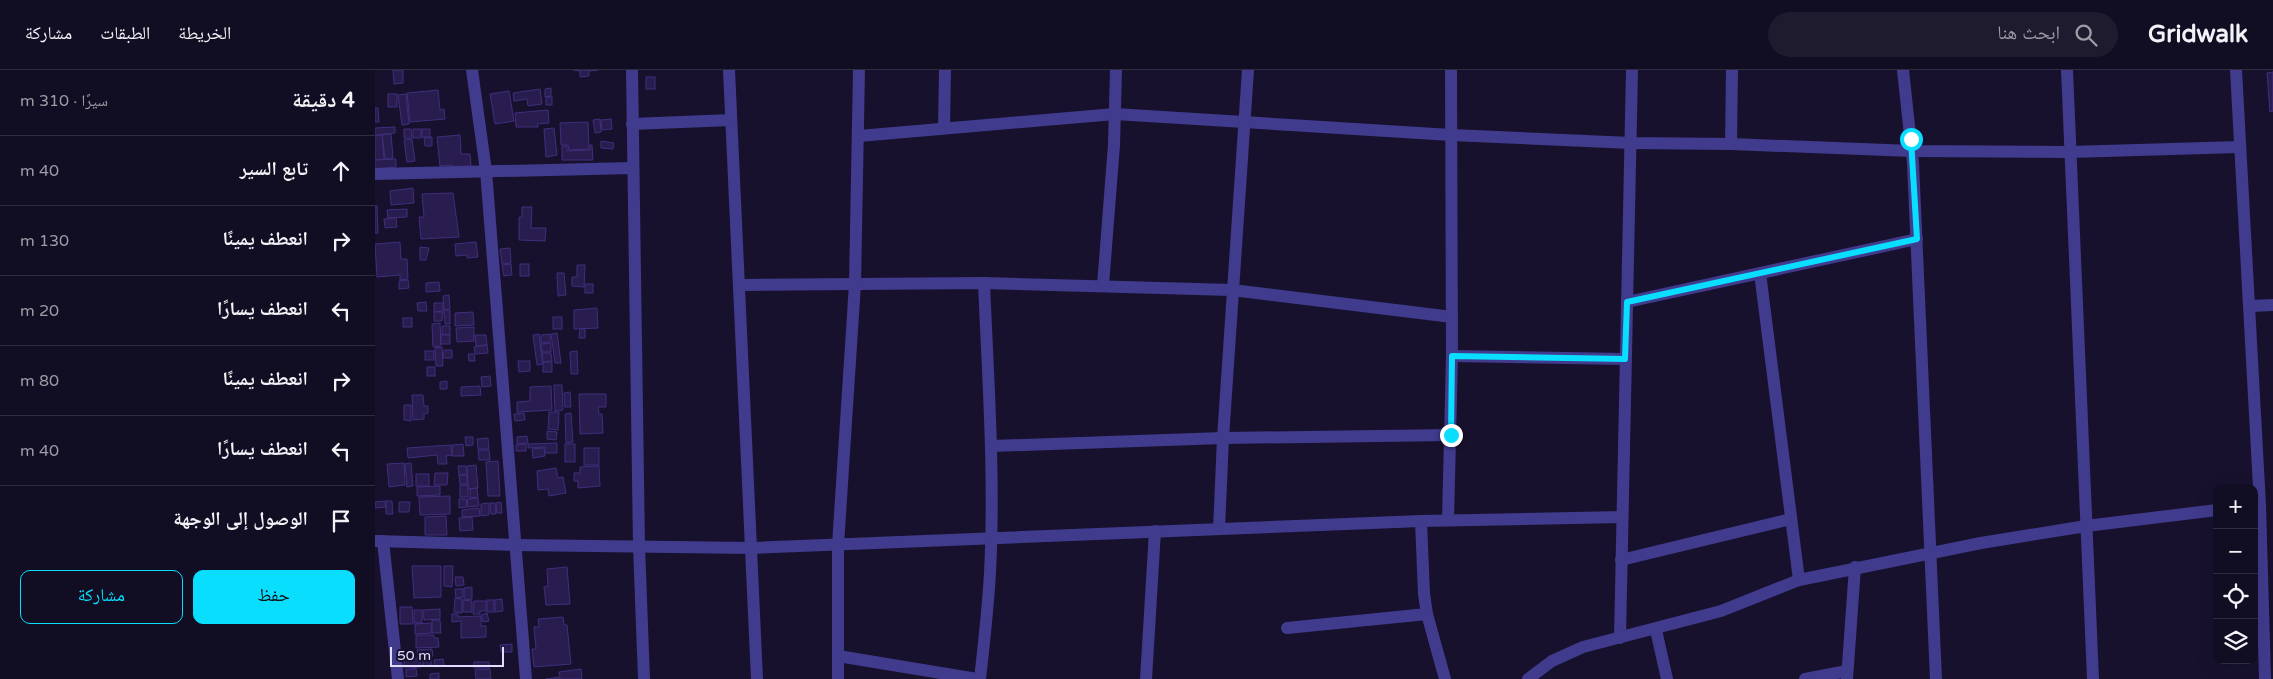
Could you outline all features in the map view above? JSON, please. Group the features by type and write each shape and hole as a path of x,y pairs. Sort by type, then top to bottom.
{"street":[{"path":"472,70 486,171 526,679"},
{"path":"632,70 639,546 644,679"},
{"path":"729,70 757,679"},
{"path":"837,679 838,545 855,284 859,70"},
{"path":"944,127 945,70"},
{"path":"1103,285 1115,114 1116,70"},
{"path":"1219,529 1223,438 1248,70"},
{"path":"1448,520 1452,356 1451,70"},
{"path":"1620,638 1632,70"},
{"path":"1731,144 1732,70"},
{"path":"1903,70 1912,151 1917,239 1936,679"},
{"path":"2067,70 2093,679"},
{"path":"2236,70 2239,147 2250,306 2256,484"},
{"path":"859,136 944,127 1115,114 1451,135 1631,143 1731,144 1912,151 2070,152 2239,147"},
{"path":"632,124 731,120"},
{"path":"375,174 633,168"},
{"path":"1627,302 1917,239"},
{"path":"1759,273 1799,580"},
{"path":"739,285 984,283 1233,290 1452,317"},
{"path":"838,656 978,679 987,614 991,540 991,446 984,283"},
{"path":"2250,306 2273,305"},
{"path":"1452,356 1625,359"},
{"path":"991,446 1223,438 1451,435"},
{"path":"1528,679 1551,661 1567,653 1656,630 1729,608 1799,580 1855,567 2086,526 2213,510"},
{"path":"398,679 379,541 751,548 991,540 1155,531 1448,520 1622,517"},
{"path":"2258,518 2268,643 2265,679"},
{"path":"1621,560 1791,520"},
{"path":"1421,521 1427,614 1445,679"},
{"path":"1146,679 1155,531"},
{"path":"1805,679 1847,675 1855,567"},
{"path":"1287,628 1427,614"},
{"path":"1656,630 1667,679"}],"building":[{"path":"393,70 403,70 403,83 394,84"},
{"path":"573,70 598,70 589,71 589,76 580,77 580,71"},
{"path":"2273,72 2273,111 2270,112 2267,73"},
{"path":"646,77 655,77 655,89 646,89"},
{"path":"551,88 551,96 545,97 545,89"},
{"path":"540,89 542,104 528,106 527,99 514,101 513,93"},
{"path":"438,90 440,110 444,109 445,119 410,122 407,93"},
{"path":"509,91 514,121 495,124 490,94"},
{"path":"388,94 397,94 397,107 388,107"},
{"path":"406,94 409,124 402,125 398,95"},
{"path":"546,97 552,97 552,105 546,105"},
{"path":"375,108 378,108 379,122 375,122"},
{"path":"548,110 549,123 537,124 538,127 516,127 515,113"},
{"path":"600,119 601,132 595,133 593,120"},
{"path":"611,119 612,129 602,130 601,120"},
{"path":"588,122 589,149 569,150 568,145 561,145 560,123"},
{"path":"395,127 395,133 375,135 375,128"},
{"path":"554,128 557,155 546,157 544,129"},
{"path":"404,129 411,129 412,138 404,138"},
{"path":"413,129 421,129 421,138 413,138"},
{"path":"422,129 430,129 430,137 422,137"},
{"path":"391,134 393,158 385,159 382,135"},
{"path":"382,135 384,159 375,160 375,136"},
{"path":"460,135 461,154 470,154 471,166 452,168 452,165 440,166 437,137"},
{"path":"432,137 432,146 425,146 424,138"},
{"path":"412,139 415,161 407,162 404,140"},
{"path":"601,141 614,143 613,149 601,148"},
{"path":"590,145 592,145 593,160 562,160 562,146 567,146 567,151 590,150"},
{"path":"396,159 396,167 375,169 375,160"},
{"path":"413,188 414,203 391,205 390,191"},
{"path":"453,193 459,237 421,239 419,217 424,217 422,194"},
{"path":"375,206 377,206 378,233 375,233"},
{"path":"522,207 532,207 531,228 546,228 545,241 519,240 519,217 522,217"},
{"path":"407,209 407,217 388,218 387,210"},
{"path":"396,218 397,227 385,228 384,219"},
{"path":"400,242 401,259 407,259 408,279 400,280 400,275 377,277 375,244"},
{"path":"476,242 478,257 456,256 455,244"},
{"path":"420,247 429,248 426,260 420,260"},
{"path":"510,248 511,263 502,264 500,249"},
{"path":"511,264 512,275 504,276 502,265"},
{"path":"520,264 529,264 529,276 520,276"},
{"path":"577,265 585,265 584,287 572,286 572,277 577,277"},
{"path":"557,273 564,273 566,295 558,296"},
{"path":"408,280 409,288 399,289 399,281"},
{"path":"439,282 440,291 426,292 426,283"},
{"path":"585,284 593,284 593,293 585,293"},
{"path":"449,295 450,309 444,310 443,296"},
{"path":"426,302 427,311 418,311 417,303"},
{"path":"434,303 443,303 443,311 434,312"},
{"path":"597,308 598,328 574,329 574,310"},
{"path":"444,310 450,310 450,324 445,324"},
{"path":"434,312 443,312 442,321 434,321"},
{"path":"473,312 474,325 455,326 455,313"},
{"path":"553,317 562,317 562,329 553,329"},
{"path":"403,318 412,318 412,327 403,327"},
{"path":"440,323 441,346 433,347 432,324"},
{"path":"442,326 450,326 450,335 442,334"},
{"path":"474,327 474,341 457,342 456,328"},
{"path":"580,329 585,329 585,338 579,338"},
{"path":"557,333 561,363 555,363 551,334"},
{"path":"539,334 543,364 537,365 533,335"},
{"path":"550,334 550,342 541,343 541,335"},
{"path":"441,335 450,335 450,344 441,344"},
{"path":"475,335 486,335 487,345 476,346"},
{"path":"551,343 551,352 542,352 541,344"},
{"path":"487,345 488,353 475,354 474,347"},
{"path":"442,347 443,366 436,366 435,348"},
{"path":"444,350 452,350 452,358 443,358"},
{"path":"425,351 434,351 434,360 425,360"},
{"path":"577,351 578,374 571,374 570,352"},
{"path":"542,353 551,353 552,361 543,362"},
{"path":"468,354 474,354 475,361 469,361"},
{"path":"518,361 530,361 530,371 519,372"},
{"path":"543,362 552,362 552,372 543,372"},
{"path":"427,367 435,367 435,376 427,376"},
{"path":"490,376 491,386 482,387 481,377"},
{"path":"447,381 447,389 440,389 440,382"},
{"path":"554,385 562,385 563,410 555,411"},
{"path":"480,386 481,395 461,396 461,387"},
{"path":"551,386 552,410 517,412 517,402 530,401 530,387"},
{"path":"570,392 571,407 565,407 564,393"},
{"path":"579,394 606,394 606,407 598,407 599,414 602,414 603,433 580,434"},
{"path":"412,395 423,395 424,406 428,406 428,413 424,414 424,419 413,420"},
{"path":"404,405 411,405 411,421 404,420"},
{"path":"549,412 559,412 558,430 548,429"},
{"path":"524,413 525,420 515,421 514,414"},
{"path":"571,413 573,442 566,443 565,414"},
{"path":"547,431 557,432 556,440 547,439"},
{"path":"527,436 528,443 517,444 517,437"},
{"path":"465,437 473,437 473,445 466,446"},
{"path":"488,438 489,449 478,449 477,439"},
{"path":"557,443 557,453 545,453 545,447 528,448 528,444"},
{"path":"463,444 464,456 452,456 452,445"},
{"path":"526,444 526,451 516,451 516,445"},
{"path":"565,444 575,444 575,462 565,462"},
{"path":"451,445 452,455 446,456 447,464 438,464 437,455 408,458 407,448"},
{"path":"544,448 545,456 533,458 532,449"},
{"path":"584,448 599,448 599,465 584,465"},
{"path":"478,450 489,450 490,460 479,460"},
{"path":"498,461 500,496 488,496 486,462"},
{"path":"404,463 405,485 389,487 387,464"},
{"path":"411,463 413,486 407,487 405,464"},
{"path":"476,465 478,488 468,489 467,466"},
{"path":"458,466 466,466 467,474 459,475"},
{"path":"599,466 600,486 578,488 578,481 574,481 574,473 580,473 580,467"},
{"path":"556,468 558,478 563,477 566,493 549,496 548,489 538,490 537,471"},
{"path":"435,473 448,473 447,485 434,485"},
{"path":"416,474 429,474 429,486 416,486"},
{"path":"459,475 467,475 467,484 460,484"},
{"path":"460,485 468,485 468,497 460,497"},
{"path":"440,486 440,495 417,496 417,487"},
{"path":"477,488 478,497 470,498 470,489"},
{"path":"450,496 450,514 420,515 419,497"},
{"path":"478,498 479,506 468,507 467,499"},
{"path":"459,499 466,499 467,507 459,508"},
{"path":"385,501 386,507 375,508 375,502"},
{"path":"386,501 392,501 393,514 386,514"},
{"path":"399,502 410,502 409,512 399,512"},
{"path":"501,502 502,513 497,513 496,503"},
{"path":"489,503 489,515 481,516 481,504"},
{"path":"490,503 495,503 496,514 491,514"},
{"path":"479,508 480,516 462,517 462,510"},
{"path":"446,516 447,535 425,535 425,517"},
{"path":"472,517 473,530 460,531 459,518"},
{"path":"412,566 441,566 441,597 414,598"},
{"path":"444,566 453,566 452,587 444,586"},
{"path":"567,567 570,604 546,605 544,587 548,586 547,569"},
{"path":"455,577 463,577 464,585 456,586"},
{"path":"472,587 472,599 464,600 464,588"},
{"path":"455,589 463,589 463,597 456,598"},
{"path":"455,598 462,599 462,613 454,612"},
{"path":"502,599 503,611 495,612 495,600"},
{"path":"463,600 472,601 472,612 463,612"},
{"path":"487,600 494,600 494,612 487,612"},
{"path":"474,601 486,601 486,611 480,611 480,614 473,614"},
{"path":"400,607 412,607 413,624 400,624"},
{"path":"440,609 440,619 424,620 423,610"},
{"path":"414,610 422,610 422,623 414,623"},
{"path":"487,613 489,621 483,622 481,615"},
{"path":"452,614 458,614 458,617 481,616 481,626 486,626 486,637 461,638 461,621 452,622"},
{"path":"563,617 564,625 567,625 571,664 534,667 532,649 536,649 534,627 539,627 538,619"},
{"path":"432,620 440,620 441,633 432,633"},
{"path":"431,623 432,633 415,634 415,624"},
{"path":"416,635 434,635 434,638 438,638 439,647 416,648"},
{"path":"512,644 512,652 501,652 500,645"},
{"path":"432,649 433,656 418,657 417,650"},
{"path":"431,657 432,665 423,666 423,658"},
{"path":"420,658 421,667 404,668 404,659"},
{"path":"443,659 444,666 435,667 434,660"},
{"path":"474,662 489,662 489,668 474,668"},
{"path":"416,668 417,676 406,677 406,670"},
{"path":"490,669 491,679 476,679 475,670"},
{"path":"581,669 582,679 546,679 560,677 559,672"},
{"path":"439,673 439,679 430,679 430,674"}],"route":[{"path":"1451,435 1452,356 1625,359 1627,302 1917,239 1911,139"}]}
